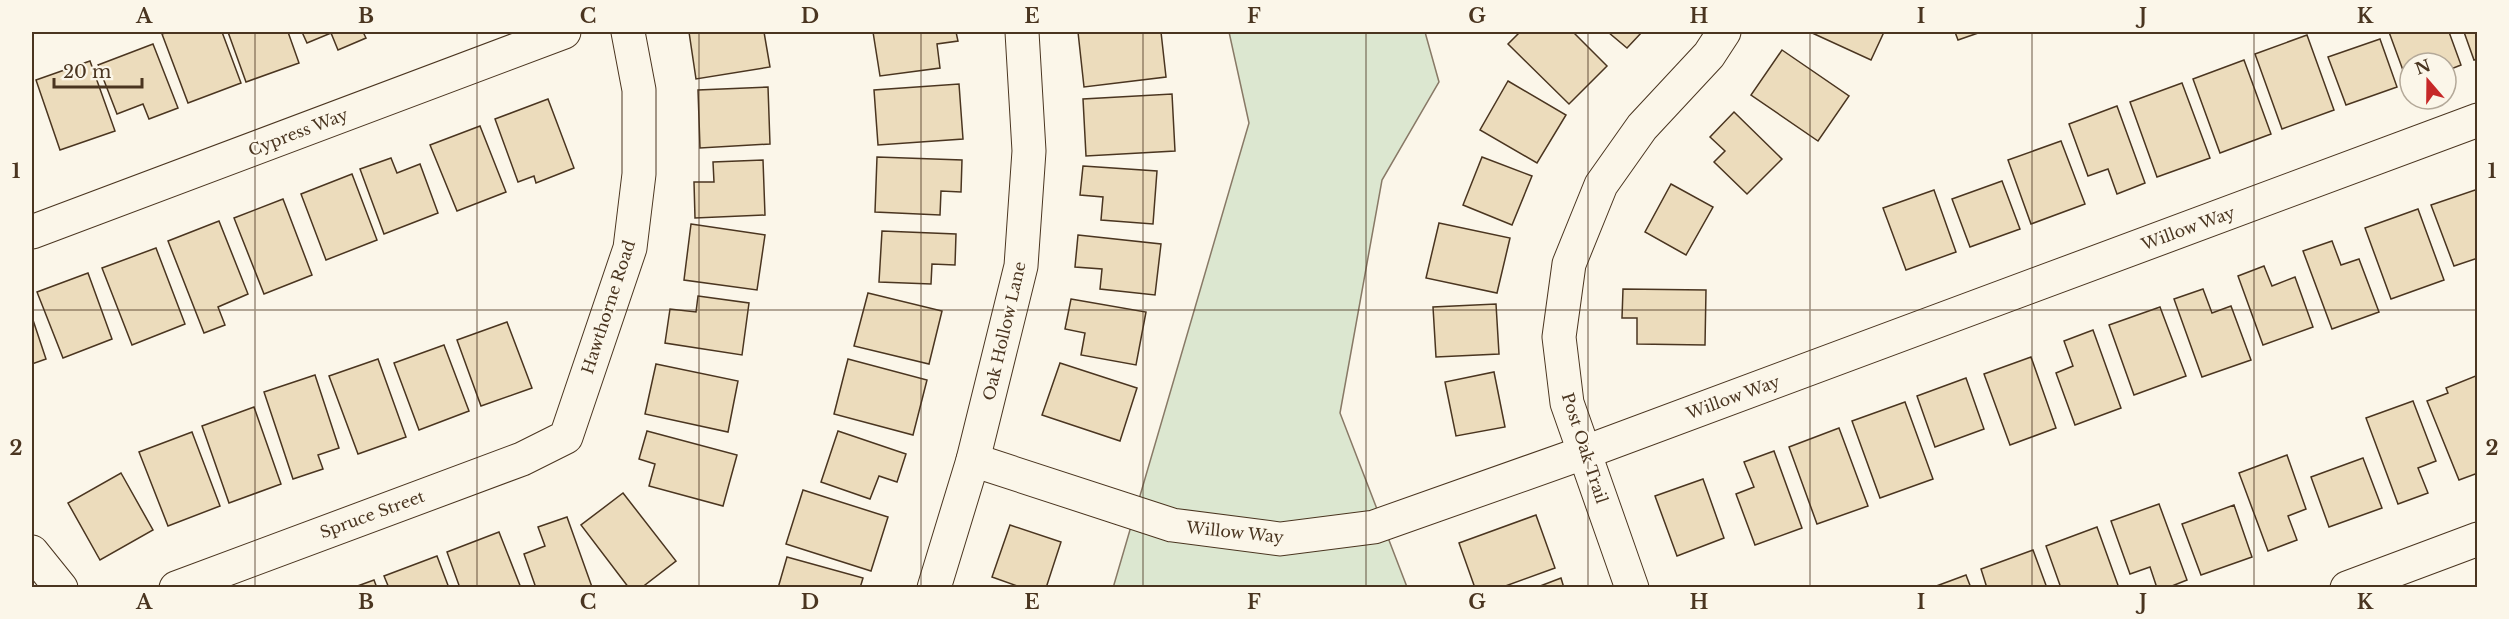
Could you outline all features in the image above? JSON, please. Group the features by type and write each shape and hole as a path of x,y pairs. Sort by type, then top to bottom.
{"street":[{"name":"Cypress Way","path":"32,232 564,32"},
{"name":"Hawthorne Road","path":"566,437 630,248 639,174 639,90 628,32"},
{"name":"Oak Hollow Lane","path":"934,588 973,460 1021,266 1029,151 1022,32"},
{"name":"Post Oak Trail","path":"1632,588 1567,403 1559,337 1569,264 1600,185 1642,127 1709,55 1724,32"},
{"name":"Willow Way","path":"973,460 1172,525 1280,539 1374,527 1583,453 2478,120"},
{"name":"Spruce Street","path":"176,588 522,459 566,437"},
{"path":"2347,588 2478,539"},
{"path":"32,552 61,588"}],"green space":[{"path":"1229,32 1425,32 1439,82 1382,180 1340,413 1407,587 1113,588 1249,123"}],"building":[{"path":"222,32 241,83 188,103 162,34"},
{"path":"228,32 288,32 299,63 246,82"},
{"path":"302,32 363,32 366,38 338,50 331,33 307,43"},
{"path":"689,32 764,32 770,67 696,79"},
{"path":"873,32 956,32 958,41 937,44 940,68 880,76"},
{"path":"1078,32 1161,32 1166,77 1084,87"},
{"path":"1520,32 1573,32 1607,66 1569,104 1508,44"},
{"path":"1608,32 1642,32 1627,48"},
{"path":"1810,32 1884,32 1871,60"},
{"path":"1955,32 1981,32 1958,40"},
{"path":"2389,32 2449,32 2456,51 2398,51 2398,57"},
{"path":"2464,32 2478,32 2478,59 2474,60"},
{"path":"2307,35 2334,110 2282,129 2255,54"},
{"path":"2380,39 2397,87 2346,105 2328,57"},
{"path":"153,44 178,108 149,119 143,104 117,114 98,65"},
{"path":"1782,50 1849,96 1818,141 1751,95"},
{"path":"2244,60 2271,134 2220,153 2193,79"},
{"path":"90,61 115,131 60,150 36,80"},
{"path":"1508,81 1566,115 1537,163 1480,130"},
{"path":"2182,83 2210,158 2157,177 2130,102"},
{"path":"959,84 963,139 878,145 874,90"},
{"path":"768,87 770,144 700,148 698,90"},
{"path":"1172,94 1175,151 1086,156 1083,99"},
{"path":"548,99 574,168 536,183 534,176 518,182 495,119"},
{"path":"2117,106 2145,183 2117,194 2108,169 2088,176 2069,124"},
{"path":"1734,112 1782,159 1747,194 1714,162 1725,151 1710,137"},
{"path":"480,126 506,192 457,211 430,145"},
{"path":"2061,141 2085,204 2031,224 2008,160"},
{"path":"877,157 962,160 961,192 941,191 940,215 875,212"},
{"path":"1482,157 1532,176 1512,225 1463,205"},
{"path":"391,158 397,173 420,164 438,213 384,234 360,169"},
{"path":"763,160 765,215 695,218 694,182 714,182 713,162"},
{"path":"1083,166 1157,171 1153,224 1101,220 1103,197 1080,195"},
{"path":"352,174 377,240 326,260 301,194"},
{"path":"2002,181 2020,229 1970,247 1952,199"},
{"path":"1671,184 1713,207 1686,255 1645,232"},
{"path":"2478,189 2478,258 2454,266 2431,205"},
{"path":"1934,190 1956,252 1906,270 1883,208"},
{"path":"283,199 312,275 264,294 234,218"},
{"path":"2418,209 2444,280 2391,299 2365,228"},
{"path":"219,221 248,294 218,307 225,325 204,333 168,241"},
{"path":"1439,223 1510,238 1497,293 1426,278"},
{"path":"691,224 765,235 757,290 684,280"},
{"path":"882,231 956,234 955,265 932,264 931,284 879,282"},
{"path":"1078,235 1161,244 1155,295 1100,289 1102,269 1075,267"},
{"path":"2332,241 2341,265 2359,259 2379,312 2332,329 2303,251"},
{"path":"156,248 185,324 132,345 102,268"},
{"path":"2264,266 2272,286 2295,277 2313,327 2263,345 2238,276"},
{"path":"88,273 112,339 63,358 37,292"},
{"path":"1623,289 1706,290 1705,345 1637,344 1637,318 1622,318"},
{"path":"2203,289 2212,313 2231,306 2251,360 2202,377 2174,299"},
{"path":"868,293 942,311 929,364 854,346"},
{"path":"698,296 749,303 742,355 665,343 670,309 696,312"},
{"path":"1071,299 1146,312 1136,365 1081,355 1085,333 1065,329"},
{"path":"1496,304 1499,354 1436,357 1433,307"},
{"path":"2160,307 2186,376 2134,395 2109,325"},
{"path":"32,317 46,359 32,364"},
{"path":"507,322 532,388 481,406 457,340"},
{"path":"2093,330 2121,408 2075,425 2056,373 2073,366 2064,341"},
{"path":"444,345 469,411 419,430 394,363"},
{"path":"2031,357 2056,428 2010,445 1984,374"},
{"path":"378,359 406,437 358,454 329,376"},
{"path":"848,359 927,380 913,435 834,414"},
{"path":"1060,363 1137,388 1120,441 1042,415"},
{"path":"656,364 738,381 728,432 645,414"},
{"path":"1494,372 1505,427 1456,436 1445,382"},
{"path":"315,375 339,448 318,455 323,469 293,479 264,392"},
{"path":"2478,375 2478,473 2459,480 2427,401 2448,393 2446,388"},
{"path":"1966,378 1984,429 1935,447 1917,396"},
{"path":"2413,401 2436,461 2418,468 2428,493 2398,504 2366,418"},
{"path":"1905,402 1933,479 1880,498 1852,421"},
{"path":"254,407 281,484 229,503 202,426"},
{"path":"1839,428 1868,506 1817,524 1789,447"},
{"path":"647,431 737,455 723,506 649,486 655,464 639,459"},
{"path":"838,431 906,454 897,482 879,476 870,499 821,482"},
{"path":"192,432 220,506 168,526 139,452"},
{"path":"1774,451 1802,528 1755,545 1736,494 1754,487 1744,462"},
{"path":"2287,455 2306,509 2288,516 2297,540 2268,551 2239,473"},
{"path":"2363,458 2382,508 2329,527 2311,477"},
{"path":"121,473 153,530 100,560 68,503"},
{"path":"1703,479 1724,538 1677,556 1655,496"},
{"path":"803,490 888,517 871,571 786,544"},
{"path":"623,493 676,561 641,588 629,588 581,525"},
{"path":"2159,504 2187,580 2167,588 2157,588 2150,567 2130,574 2111,521"},
{"path":"2234,505 2252,557 2201,575 2182,524"},
{"path":"1536,515 1555,568 1500,588 1475,588 1459,543"},
{"path":"567,517 592,587 536,588 524,554 545,546 538,527"},
{"path":"1010,525 1061,542 1046,588 1023,588 992,577"},
{"path":"2097,527 2119,588 2061,588 2046,546"},
{"path":"499,532 521,588 460,588 447,552"},
{"path":"2033,550 2047,588 1987,588 1981,569"},
{"path":"437,556 449,588 389,588 384,576"},
{"path":"787,557 863,578 860,588 778,588"},
{"path":"1966,575 1971,588 1931,588"},
{"path":"1561,578 1564,588 1535,588"},
{"path":"374,580 377,588 352,588"}]}
